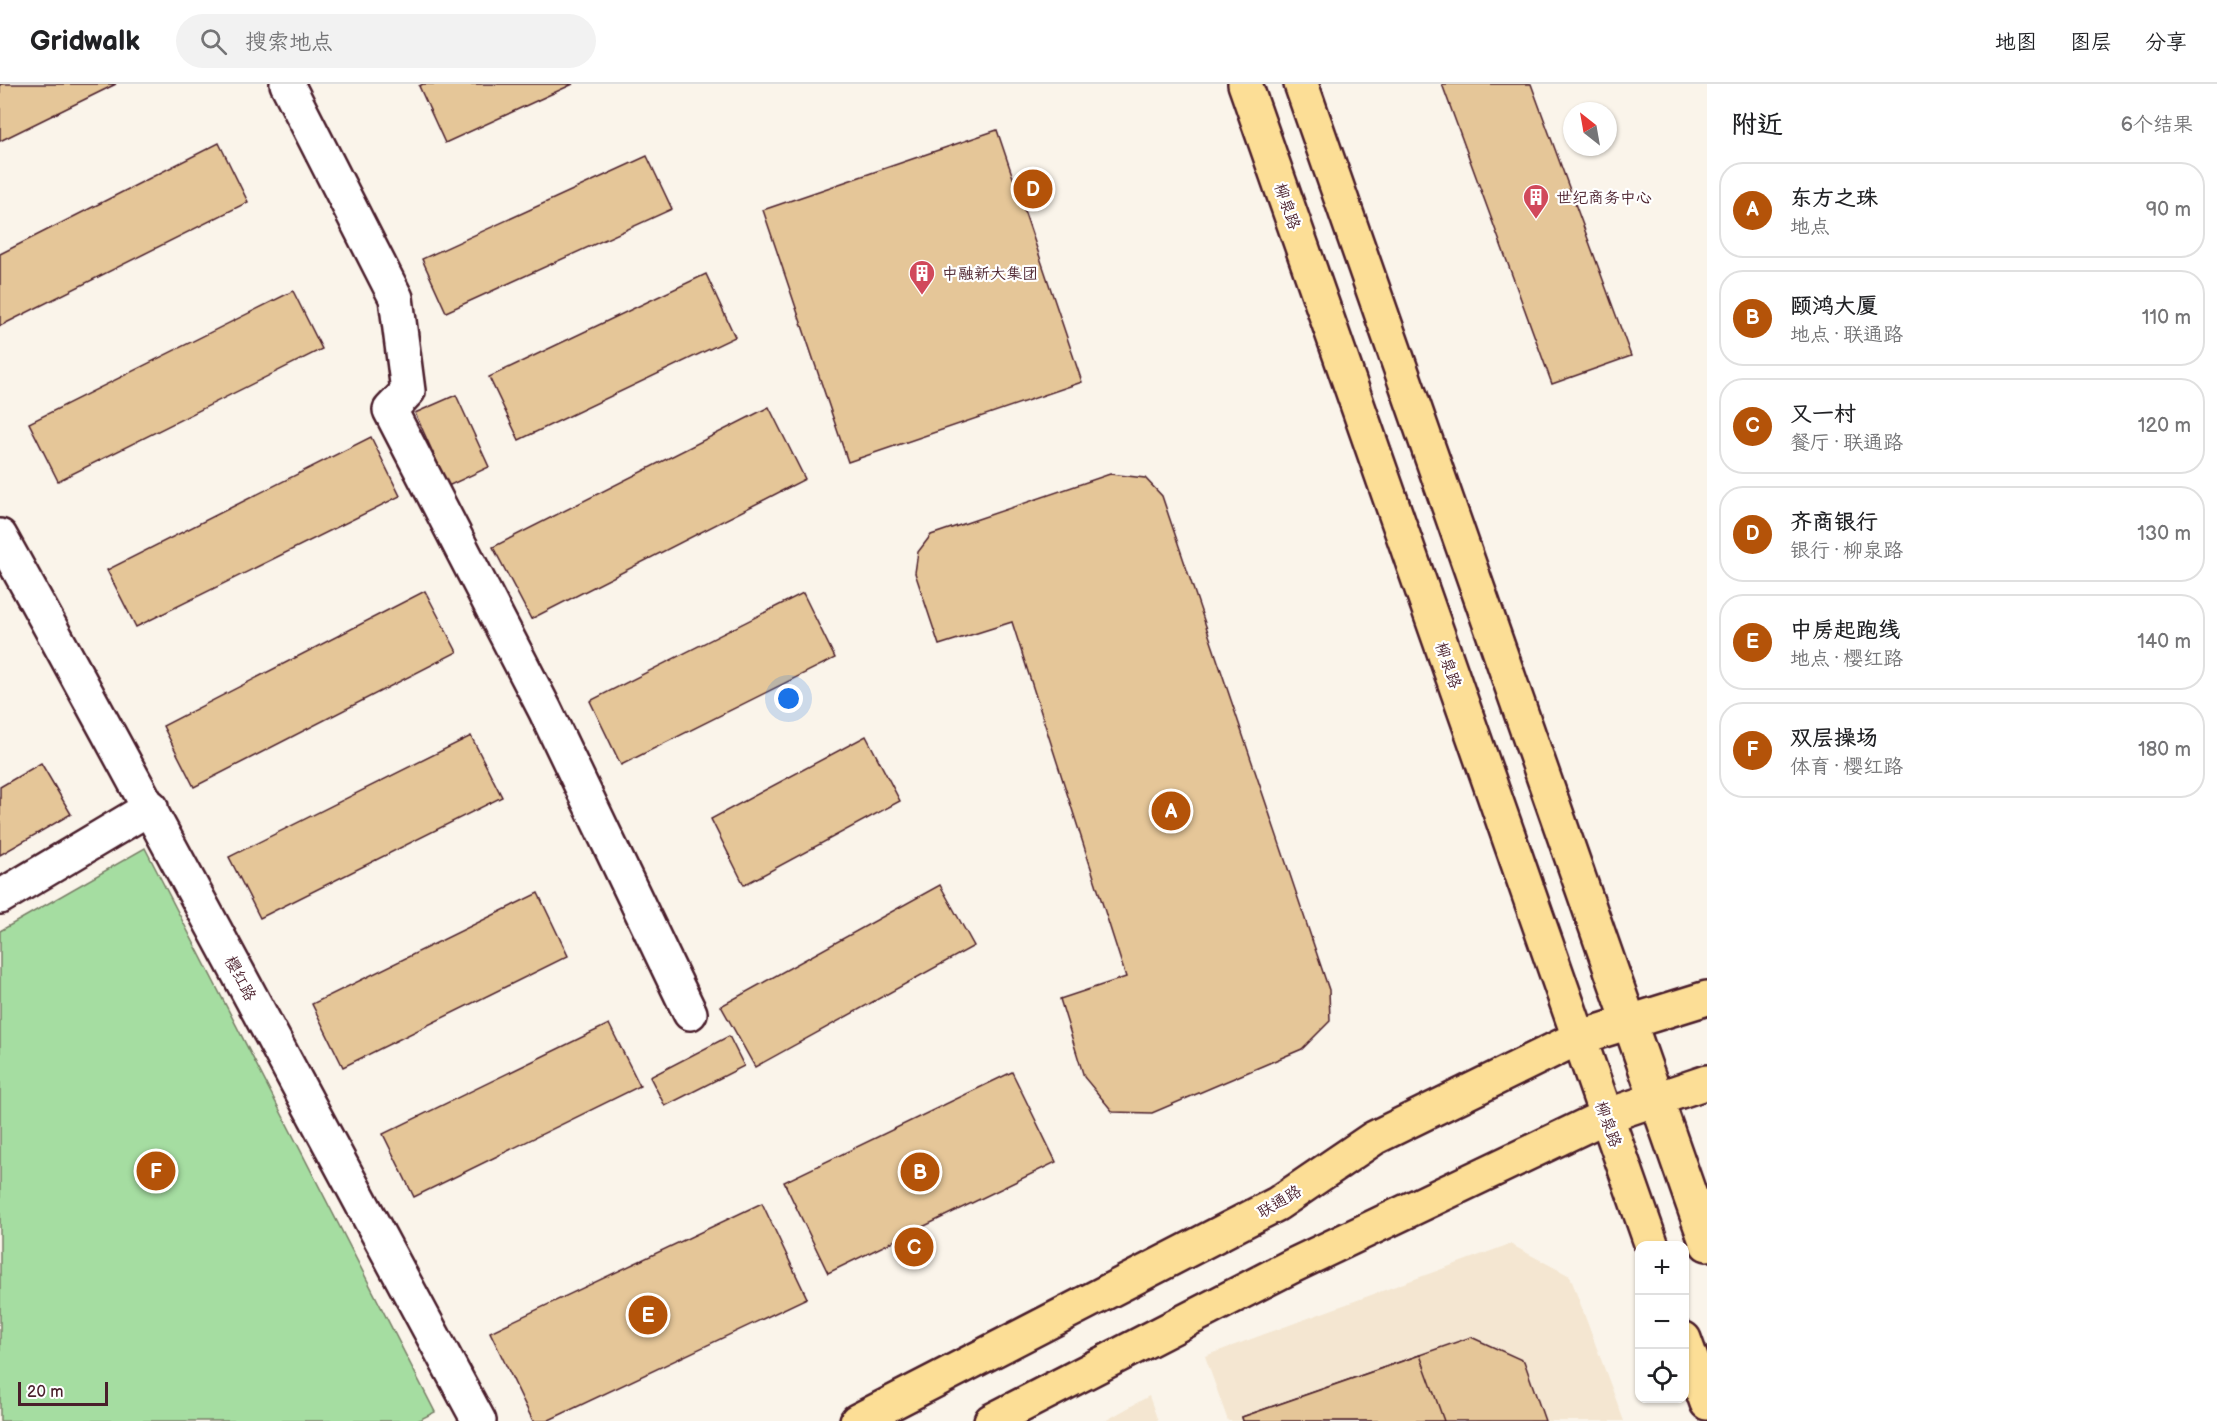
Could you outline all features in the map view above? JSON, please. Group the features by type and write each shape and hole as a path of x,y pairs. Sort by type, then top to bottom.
{"main road":[{"name":"柳泉路","path":"1245,84 1651,1241"},
{"path":"1301,84 1707,1244"},
{"name":"联通路","path":"857,1421 1277,1204 1374,1138 1578,1038 1707,998"},
{"path":"991,1421 1292,1266 1606,1116 1707,1082"},
{"path":"1688,1349 1707,1403"}],"street":[{"path":"287,84 396,298 408,391 390,410 545,710 690,1013"},
{"name":"樱红路","path":"0,536 151,807 324,1136 479,1421"},
{"path":"0,897 151,807"}],"shaded area":[{"path":"1510,1244 1570,1276 1624,1421 1228,1421 1205,1356"},
{"path":"1149,1396 1158,1421 1105,1421"}],"green space":[{"path":"145,848 435,1412 417,1421 0,1421 0,931"}],"building":[{"path":"0,84 116,84 0,141"},
{"path":"423,84 573,84 445,143 419,86"},
{"name":"世纪商务中心","path":"1442,84 1531,84 1631,356 1552,384"},
{"name":"中融新大集团","path":"997,130 1082,382 848,462 763,210"},
{"path":"219,143 248,202 0,326 0,254"},
{"path":"647,156 672,209 446,312 422,259"},
{"path":"706,274 735,337 519,440 489,377"},
{"path":"293,291 322,349 58,481 29,423"},
{"path":"456,395 489,467 448,486 415,413"},
{"path":"769,407 805,479 531,619 493,547"},
{"path":"371,437 400,496 136,627 107,570"},
{"path":"1110,474 1145,478 1162,496 1329,990 1330,1021 1302,1049 1152,1113 1113,1112 1084,1077 1060,999 1126,977 1012,622 939,645 915,573 918,552 931,535"},
{"path":"425,591 457,652 194,787 163,726"},
{"path":"803,593 835,658 621,765 590,701"},
{"path":"471,736 502,797 260,918 229,857"},
{"path":"866,736 900,801 744,885 711,819"},
{"path":"41,763 71,814 0,855 0,787"},
{"path":"940,885 974,946 755,1067 721,1006"},
{"path":"538,893 568,956 343,1067 312,1004"},
{"path":"609,1024 640,1086 414,1197 383,1134"},
{"path":"729,1036 744,1066 665,1106 650,1077"},
{"path":"1012,1072 1056,1162 828,1273 784,1182"},
{"path":"762,1203 807,1298 547,1421 533,1421 490,1332"},
{"path":"1471,1337 1524,1361 1545,1421 1243,1421 1242,1417"},
{"path":"1420,1355 1444,1421 1243,1421 1242,1417"}],"place":[{"name":"齐商银行","path":"1033,189"},
{"name":"世纪商务中心","path":"1536,220"},
{"name":"中融新大集团","path":"922,296"},
{"name":"东方之珠","path":"1171,811"},
{"name":"双层操场","path":"156,1171"},
{"name":"颐鸿大厦","path":"920,1172"},
{"name":"又一村","path":"914,1247"},
{"name":"中房起跑线","path":"648,1315"}]}
